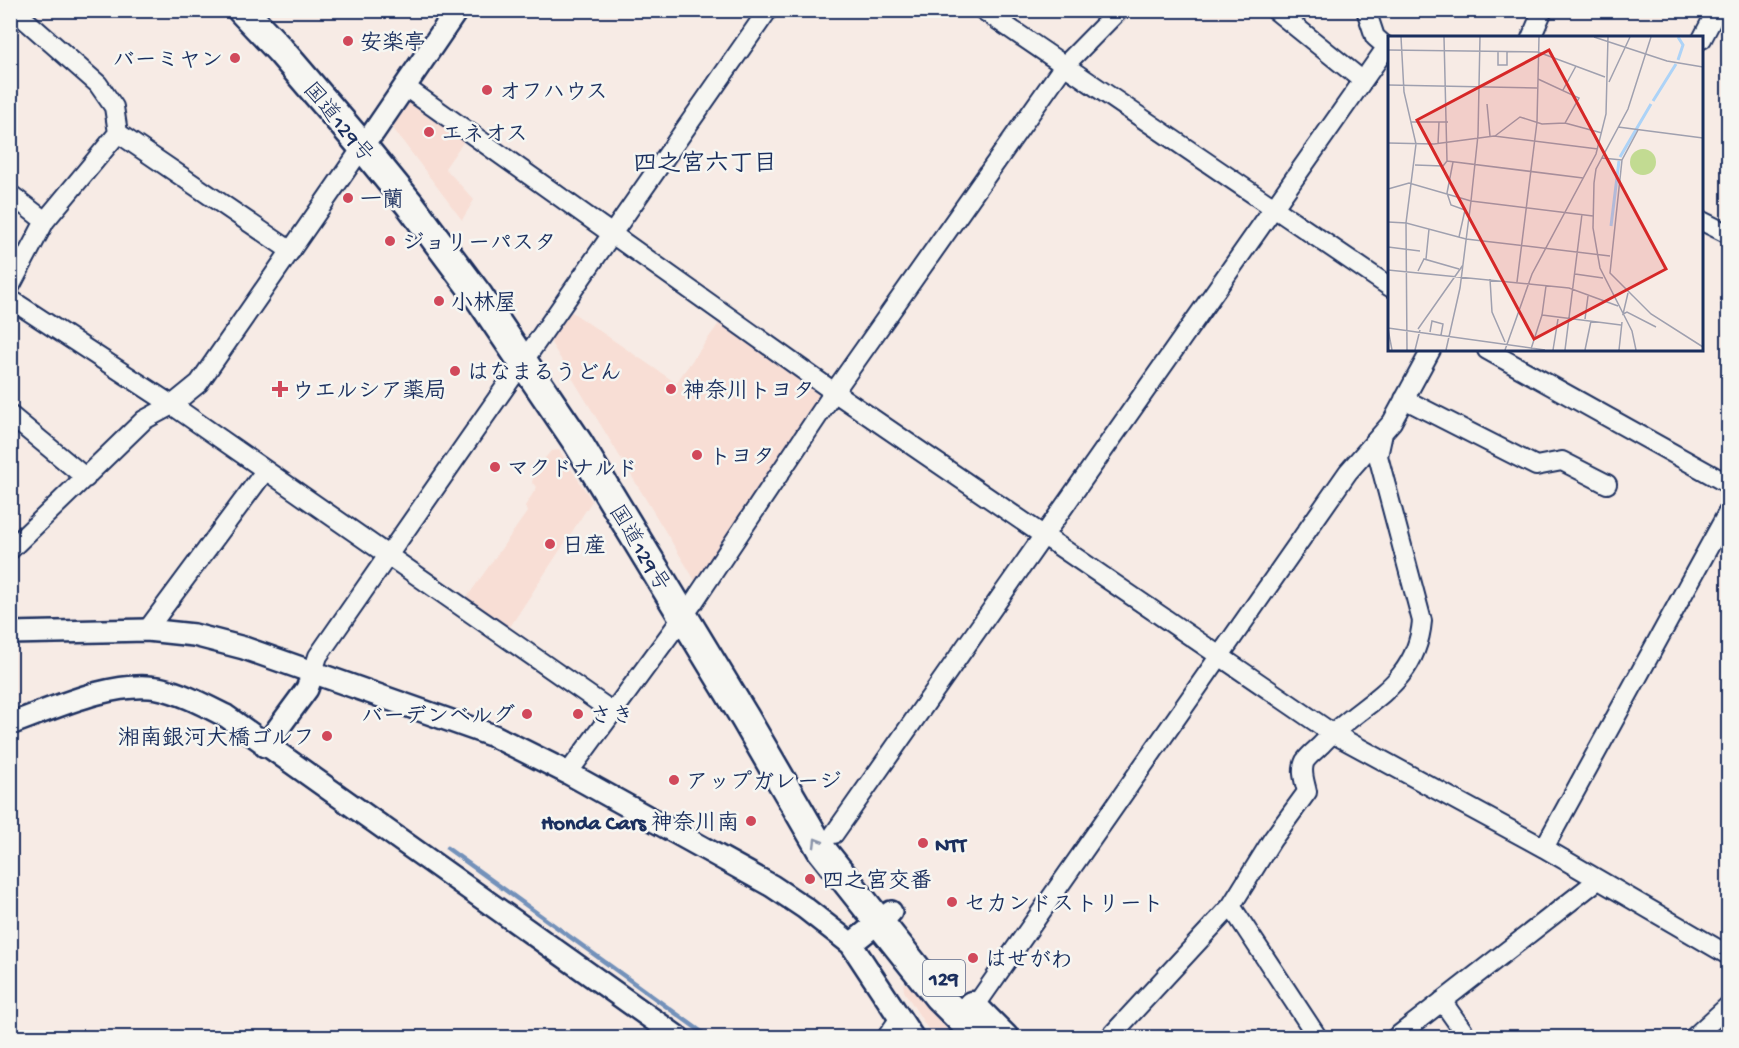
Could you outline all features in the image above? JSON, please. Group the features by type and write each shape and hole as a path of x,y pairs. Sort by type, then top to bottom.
{"highway":[{"name":"国道129号","path":"242,10 368,140"},
{"name":"国道129号","path":"267,10 368,140 411,206 528,353 578,443 834,834 884,918"},
{"name":"国道129号","path":"688,610 821,849 884,918 973,1023 1004,1038"}],"street":[{"path":"14,10 98,84 114,107 118,133 291,251"},
{"path":"10,550 144,420 172,405 199,383 457,10"},
{"path":"265,746 307,689 318,656 768,10"},
{"path":"983,10 1063,67 1274,206 1388,286"},
{"path":"568,773 688,610 834,392 1063,67 1119,10"},
{"path":"1275,10 1363,81"},
{"path":"834,834 1045,536 1274,206 1388,49 1370,28 1366,10"},
{"path":"1532,36 1543,10"},
{"path":"1703,36 1717,10"},
{"path":"404,86 834,392 1332,733 1544,848 1728,955"},
{"path":"10,287 45,220 118,133"},
{"path":"10,194 45,220"},
{"path":"1703,222 1728,234"},
{"path":"10,299 172,405 613,712"},
{"path":"973,1023 1348,472 1384,431 1430,351"},
{"path":"1489,351 1728,484"},
{"path":"1404,399 1536,466 1562,461 1607,484"},
{"path":"10,415 86,478"},
{"path":"1109,1038 1231,906 1272,840 1307,792 1302,773 1305,762 1332,733 1394,684 1409,666 1420,644 1422,621 1378,456 1384,431"},
{"path":"147,630 265,471"},
{"path":"1544,848 1728,512"},
{"path":"10,633 147,630 194,634 313,672 494,736 568,773 772,886 851,944 913,1038"},
{"path":"10,724 88,697 123,689 155,688 184,695 226,717 678,1038"},
{"path":"1395,1038 1598,880"},
{"path":"1231,906 1318,1038"},
{"path":"851,944 884,918"},
{"path":"1442,1001 1468,1038"},
{"path":"1693,1038 1728,1006"},
{"path":"886,1038 900,1018"}],"shaded area":[{"path":"411,100 466,138 445,168 474,200 462,220 392,127"},
{"name":"トヨタ","path":"569,310 676,383 720,322 822,395 696,582 548,338"},
{"name":"日産","path":"559,450 592,501 506,633 463,603 527,512 525,506 537,487 532,483 534,471 551,451"},
{"path":"903,983 907,984 954,1037 933,1037 904,991"}],"waterway":[{"path":"447,848 710,1038"}],"place":[{"name":"安楽亭","path":"348,41"},
{"name":"バーミヤン","path":"235,58"},
{"name":"オフハウス","path":"487,90"},
{"name":"エネオス","path":"429,132"},
{"name":"一蘭","path":"348,198"},
{"name":"ジョリーパスタ","path":"390,241"},
{"name":"小林屋","path":"439,301"},
{"name":"はなまるうどん","path":"455,371"},
{"name":"ウエルシア薬局","path":"280,389"},
{"name":"神奈川トヨタ","path":"671,389"},
{"name":"トヨタ","path":"697,455"},
{"name":"マクドナルド","path":"495,467"},
{"name":"日産","path":"550,544"},
{"name":"バーデンベルグ","path":"527,714"},
{"name":"さき","path":"578,714"},
{"name":"湘南銀河大橋ゴルフ","path":"327,736"},
{"name":"アップガレージ","path":"674,780"},
{"name":"Honda Cars 神奈川南","path":"751,821"},
{"name":"NTT","path":"923,843"},
{"name":"四之宮交番","path":"810,879"},
{"name":"セカンドストリート","path":"952,902"},
{"name":"はせがわ","path":"973,958"}],"district":[{"name":"四之宮六丁目","path":"705,162"}]}
